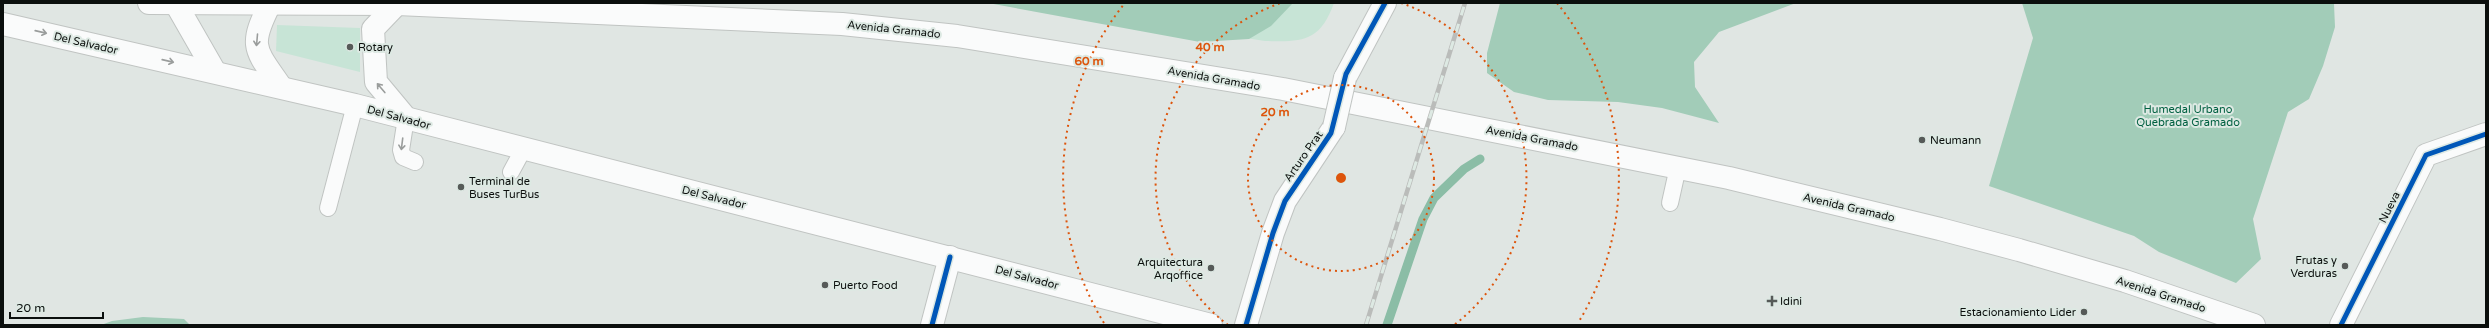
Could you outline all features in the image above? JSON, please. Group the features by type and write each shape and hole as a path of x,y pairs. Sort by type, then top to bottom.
{"main road":[{"name":"Avenida Gramado","path":"149,3 397,4 842,24 956,36 1237,81 1678,167 1940,229 2005,246 2125,281 2254,325"},
{"name":"Arturo Prat","path":"1246,325 1273,233 1285,201 1334,127 1345,78 1385,3"},
{"path":"176,4 215,72"},
{"path":"270,4 258,28 256,49 281,87"},
{"path":"397,4 373,29 376,82 406,118"},
{"name":"Del Salvador","path":"3,24 355,105 1211,325"},
{"name":"Nueva","path":"2341,325 2426,155 2486,134"},
{"path":"932,325 950,257"}],"lane":[{"path":"328,208 355,105"},
{"path":"406,118 401,150 403,157 415,162"},
{"path":"511,172 524,148"},
{"path":"1670,203 1678,167"}],"green space":[{"path":"988,3 1293,3 1271,26 1249,39 1200,42"},
{"path":"1017,3 1334,3 1323,26 1308,37 1289,41 1265,41"},
{"path":"1500,3 1796,3 1719,32 1694,62 1695,87 1719,123 1662,108 1618,102 1548,100 1514,92 1487,73 1487,53"},
{"name":"Humedal Urbano Quebrada Gramado","path":"2022,3 2334,4 2335,27 2323,66 2309,99 2288,112 2253,219 2261,259 2236,283 2159,252 2134,236 1989,186 2033,38"},
{"path":"277,25 360,28 360,72 276,51"},
{"path":"143,317 184,319 190,325 101,325 112,321"}],"waterway":[{"path":"1387,325 1423,219 1434,198 1464,169 1480,159"}],"railway":[{"path":"1366,325 1465,3"}],"cycle path":[{"path":"1246,325 1273,233 1285,201 1331,133 1346,74 1385,3"},
{"path":"2341,325 2426,155 2486,134"},
{"path":"932,325 950,257"}],"place":[{"name":"Rotary","path":"350,47"},
{"name":"Neumann","path":"1922,140"},
{"name":"Terminal de Buses TurBus","path":"461,187"},
{"name":"Frutas y Verduras","path":"2345,266"},
{"name":"Arquitectura Arqoffice","path":"1211,268"},
{"name":"Puerto Food","path":"825,285"},
{"name":"Idini","path":"1772,301"},
{"name":"Estacionamiento Lider","path":"2084,312"}]}
